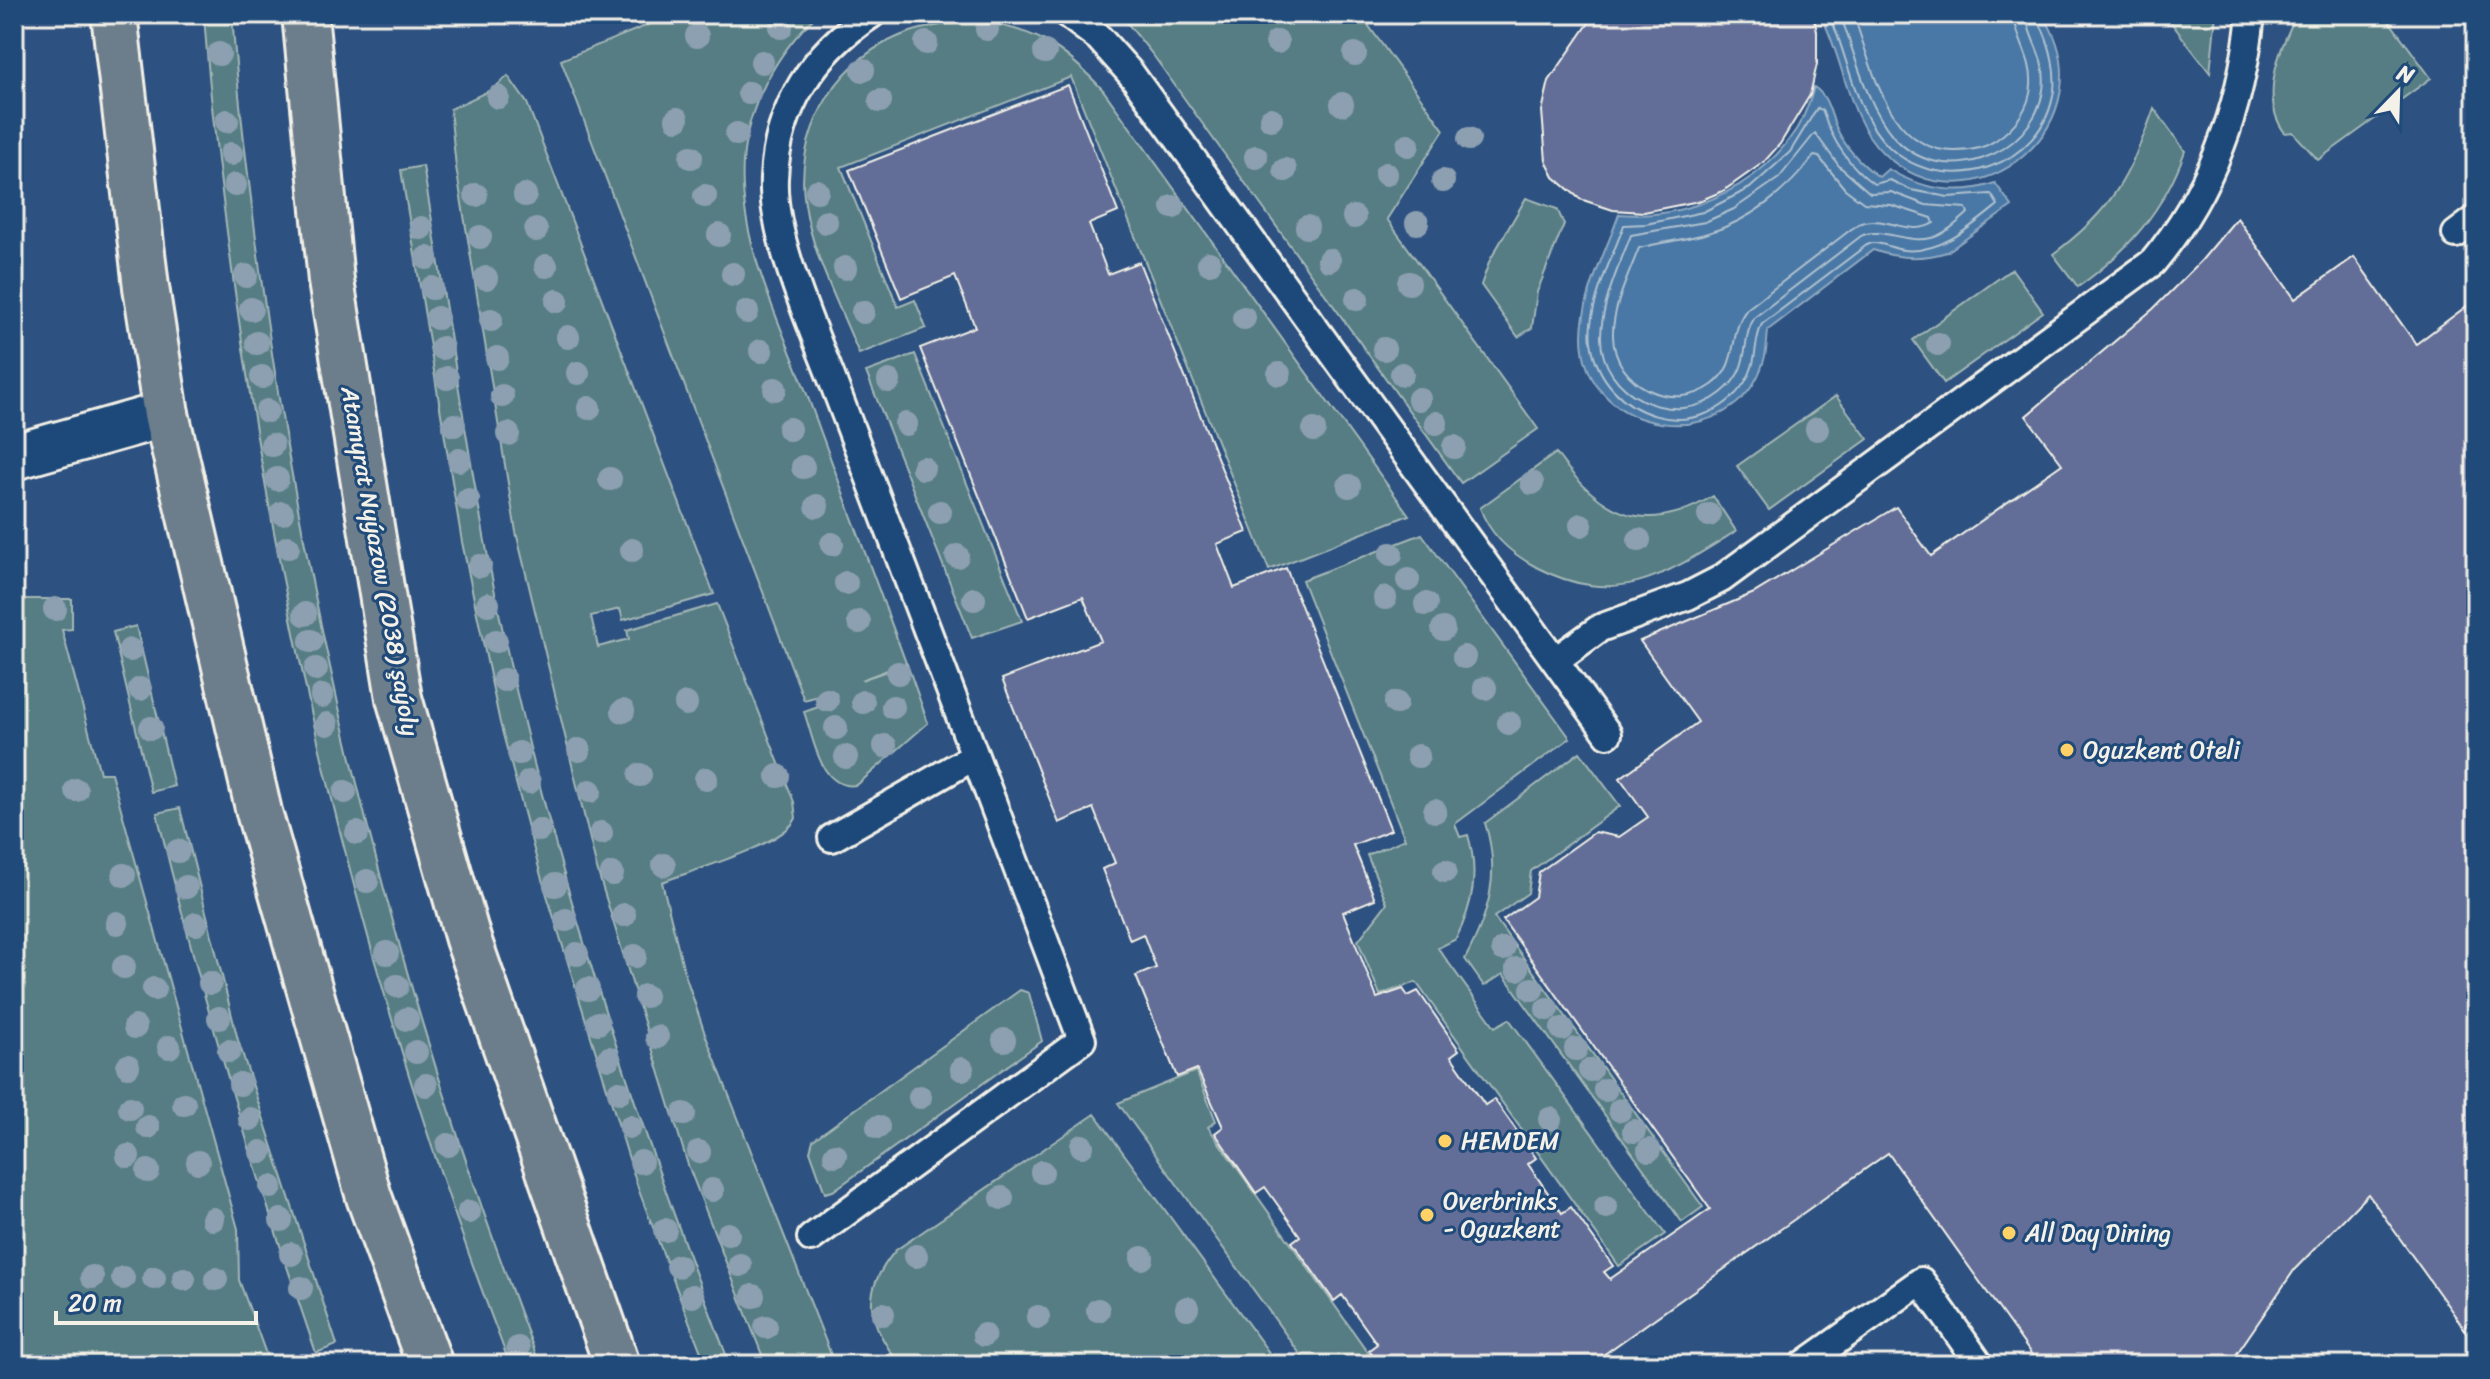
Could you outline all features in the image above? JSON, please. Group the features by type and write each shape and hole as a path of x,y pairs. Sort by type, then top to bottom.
{"main road":[{"path":"114,14 146,287 166,414 276,872 369,1197 430,1365"},
{"name":"Atamyrat Nyýazow (2038) şaýoly","path":"305,14 331,281 399,698 468,939 617,1365"}],"street":[{"path":"14,457 166,414"}],"lane":[{"path":"811,1238 1082,1040 804,302 776,208 775,158 792,100 808,71 831,45 872,14"},
{"path":"1067,14 1099,38 1132,75 1608,734"},
{"path":"1556,660 1600,628 1688,596 1721,579 2153,262 2191,211 2240,96 2251,14"},
{"path":"832,838 975,756"},
{"path":"1803,1365 1921,1281 1980,1365"}],"green space":[{"path":"204,14 232,14 261,278 282,417 336,693 369,830 405,966 446,1100 540,1365 510,1365 417,1102 340,833 279,560 255,423 221,183"},
{"path":"675,14 818,14 777,62 758,100 746,141 743,191 753,249 772,307 906,663 861,680 907,664 928,723 857,785 845,785 835,780 815,749 804,712 821,706 818,696 804,700 561,60"},
{"path":"1120,14 1360,14 1444,130 1387,219 1538,429 1461,483 1153,55"},
{"path":"2216,14 2210,73 2166,16"},
{"path":"2297,14 2384,14 2431,78 2318,160 2293,132 2285,133 2273,105 2278,58"},
{"path":"972,21 1013,28 1045,41 1074,61 1103,90 1409,515 1269,570 1071,77 841,167 898,307 915,300 926,328 859,354 820,261 805,204 803,179 812,130 822,106 836,85 873,50 914,31"},
{"path":"508,76 527,103 714,594 623,620 620,609 591,616 598,647 629,639 627,630 717,604 794,802 796,818 774,838 735,856 662,882 684,971 705,1034 835,1365 766,1365 688,1165 597,869 516,532 456,167 450,109 493,89"},
{"path":"2154,108 2185,151 2166,192 2142,228 2113,259 2078,287 2053,254 2090,223 2117,190"},
{"path":"423,166 468,444 493,582 523,719 590,964 643,1126 730,1365 706,1365 639,1191 541,876 500,723 462,542 401,170"},
{"path":"1526,198 1557,209 1564,224 1537,292 1532,328 1518,337 1481,285 1490,260"},
{"path":"2012,269 2043,312 1944,383 1913,340"},
{"path":"915,354 1022,621 972,638 866,372"},
{"path":"1836,396 1868,439 1769,510 1737,466"},
{"path":"1556,453 1589,491 1625,513 1645,517 1666,516 1713,496 1736,531 1664,572 1618,586 1593,586 1538,568 1503,543 1489,527 1480,508"},
{"path":"1422,534 1570,738 1455,824 1460,837 1468,835 1474,876 1467,914 1456,939 1438,948 1495,1027 1509,1019 1665,1234 1619,1266 1416,982 1380,995 1358,941 1387,903 1367,855 1405,839 1302,580"},
{"path":"14,599 72,599 72,629 62,630 100,773 111,773 238,1229 239,1280 270,1365 14,1365"},
{"path":"136,626 174,786 151,792 113,632"},
{"path":"1580,752 1620,806 1531,871 1528,893 1494,917 1703,1207 1682,1222 1503,974 1484,986 1465,959 1490,893 1492,859 1485,823"},
{"path":"180,808 238,1040 337,1345 316,1353 230,1085 174,882 157,813"},
{"path":"1020,990 1029,993 1042,1041 833,1191 825,1193 810,1151 813,1140"},
{"path":"1196,1071 1216,1121 1208,1127 1377,1365 1308,1365 1118,1103"},
{"path":"1095,1114 1278,1365 900,1365 881,1336 872,1308 876,1281 896,1250"}],"water":[{"path":"1820,14 2042,14 2060,54 2060,92 2048,127 2024,156 1993,175 1957,183 1919,176 1883,153 1861,122"},
{"path":"1814,87 1826,100 1836,127 1849,149 1879,177 1888,169 1926,186 1954,190 1995,183 2012,206 1947,252 1910,257 1873,250 1768,330 1764,360 1748,391 1724,412 1694,423 1662,423 1632,415 1606,397 1589,371 1582,336 1590,290 1619,214 1650,214 1681,209 1740,185 1765,166 1787,143 1803,117"}],"building":[{"path":"1595,14 1813,14 1817,31 1817,64 1810,95 1780,144 1764,162 1723,191 1699,201 1644,212 1613,210 1580,199 1554,177 1546,161 1542,111 1549,81"},
{"name":"Oguzkent Oteli","path":"1068,85 1118,212 1089,224 1108,274 1139,262 1247,532 1217,544 1234,588 1286,568 1391,830 1353,845 1375,899 1343,912 1377,998 1403,989 1408,996 1418,991 1459,1050 1451,1056 1485,1105 1494,1099 1536,1158 1528,1164 1562,1213 1571,1207 1613,1266 1604,1272 1610,1279 1710,1209 1503,920 1535,897 1539,872 1595,832 1619,837 1648,817 1620,778 1698,722 1640,641 1754,593 1896,507 1931,556 2062,464 2026,416 2153,309 2201,261 2237,218 2295,299 2354,257 2416,344 2476,299 2476,1345 2368,1194 2295,1269 2229,1365 2039,1365 1888,1153 1589,1365 1379,1365 1369,1350 1377,1344 1342,1295 1334,1301 1292,1242 1300,1236 1265,1187 1256,1193 1215,1133 1223,1127 1197,1069 1177,1077 1136,976 1156,968 1143,934 1130,940 1102,869 1115,863 1093,808 1059,823 1002,679 1101,641 1083,597 1028,618 920,348 975,327 955,276 901,298 849,170"}],"place":[{"name":"Oguzkent Oteli","path":"2067,750"},
{"name":"HEMDEM","path":"1445,1141"},
{"name":"Overbrinks - Oguzkent","path":"1427,1215"},
{"name":"All Day Dining","path":"2009,1233"}]}
